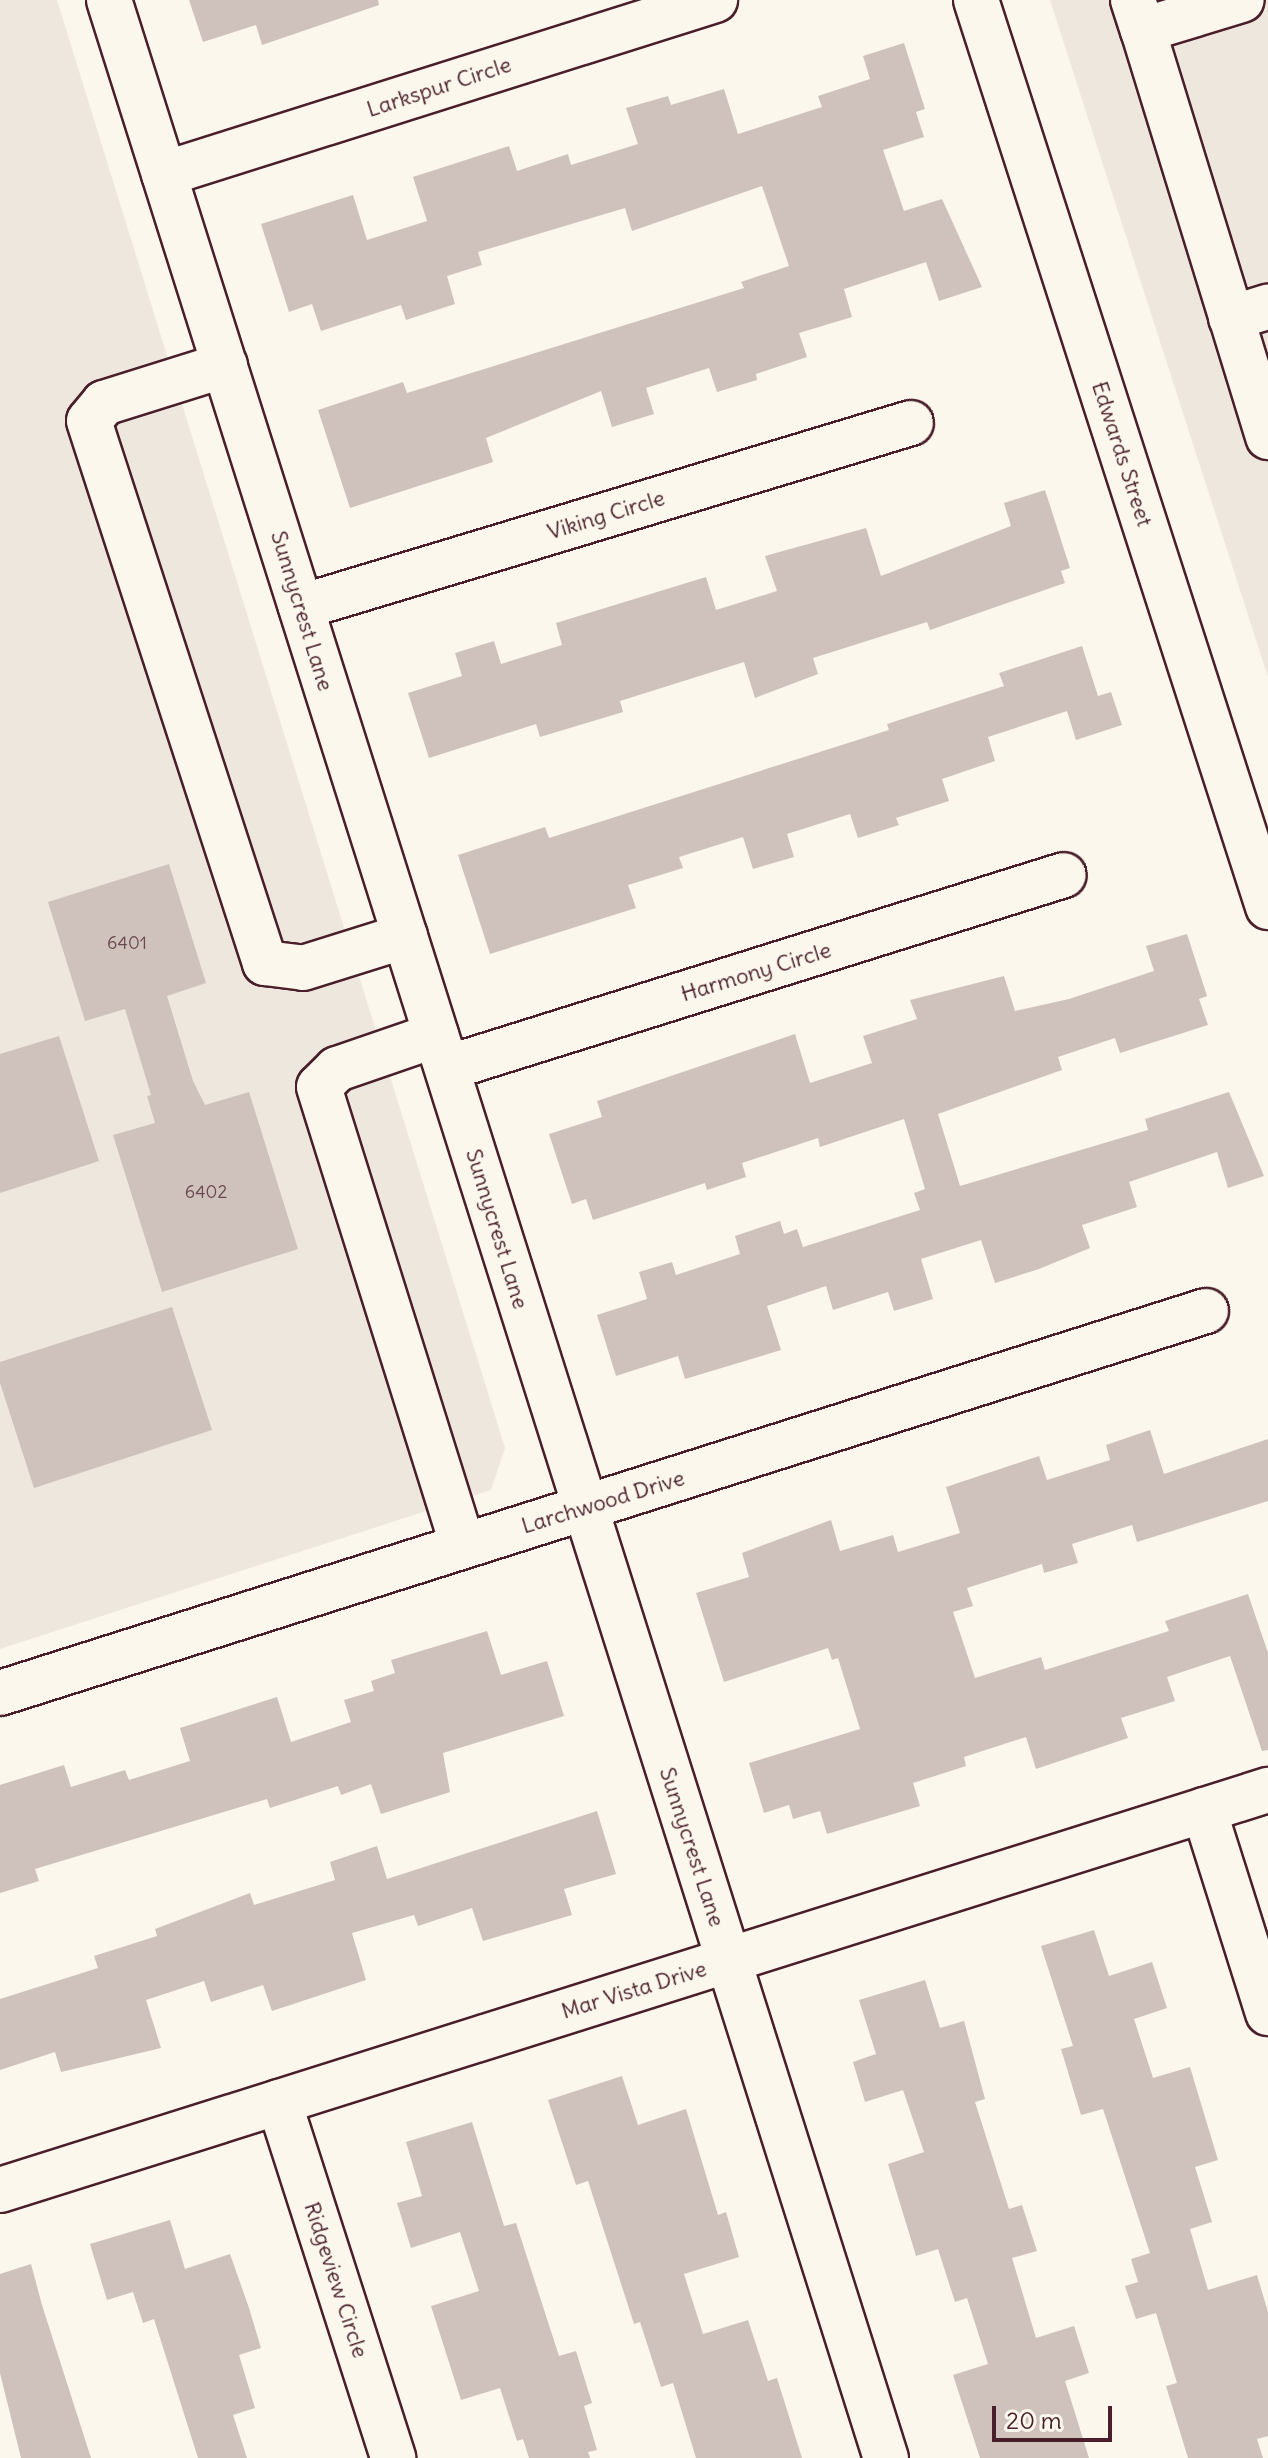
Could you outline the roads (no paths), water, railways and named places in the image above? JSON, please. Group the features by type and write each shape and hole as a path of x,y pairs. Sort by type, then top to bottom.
{"street":[{"name":"Sunnycrest Lane","path":"109,0 886,2458"},
{"name":"Larkspur Circle","path":"164,174 715,0"},
{"name":"Edwards Street","path":"976,0 1268,907"},
{"path":"1242,0 1138,15 1250,312 1268,437"},
{"path":"225,365 104,403 89,421 265,963 303,968 405,936"},
{"name":"Viking Circle","path":"301,607 911,423"},
{"name":"Harmony Circle","path":"463,1546 319,1087 337,1069 441,1052 1064,875"},
{"name":"Larchwood Drive","path":"4,1687 585,1508 1206,1311"},
{"name":"Mar Vista Drive","path":"0,2190 1268,1790"},
{"path":"1204,1810 1268,2013"},
{"name":"Ridgeview Circle","path":"279,2102 393,2458"}]}
